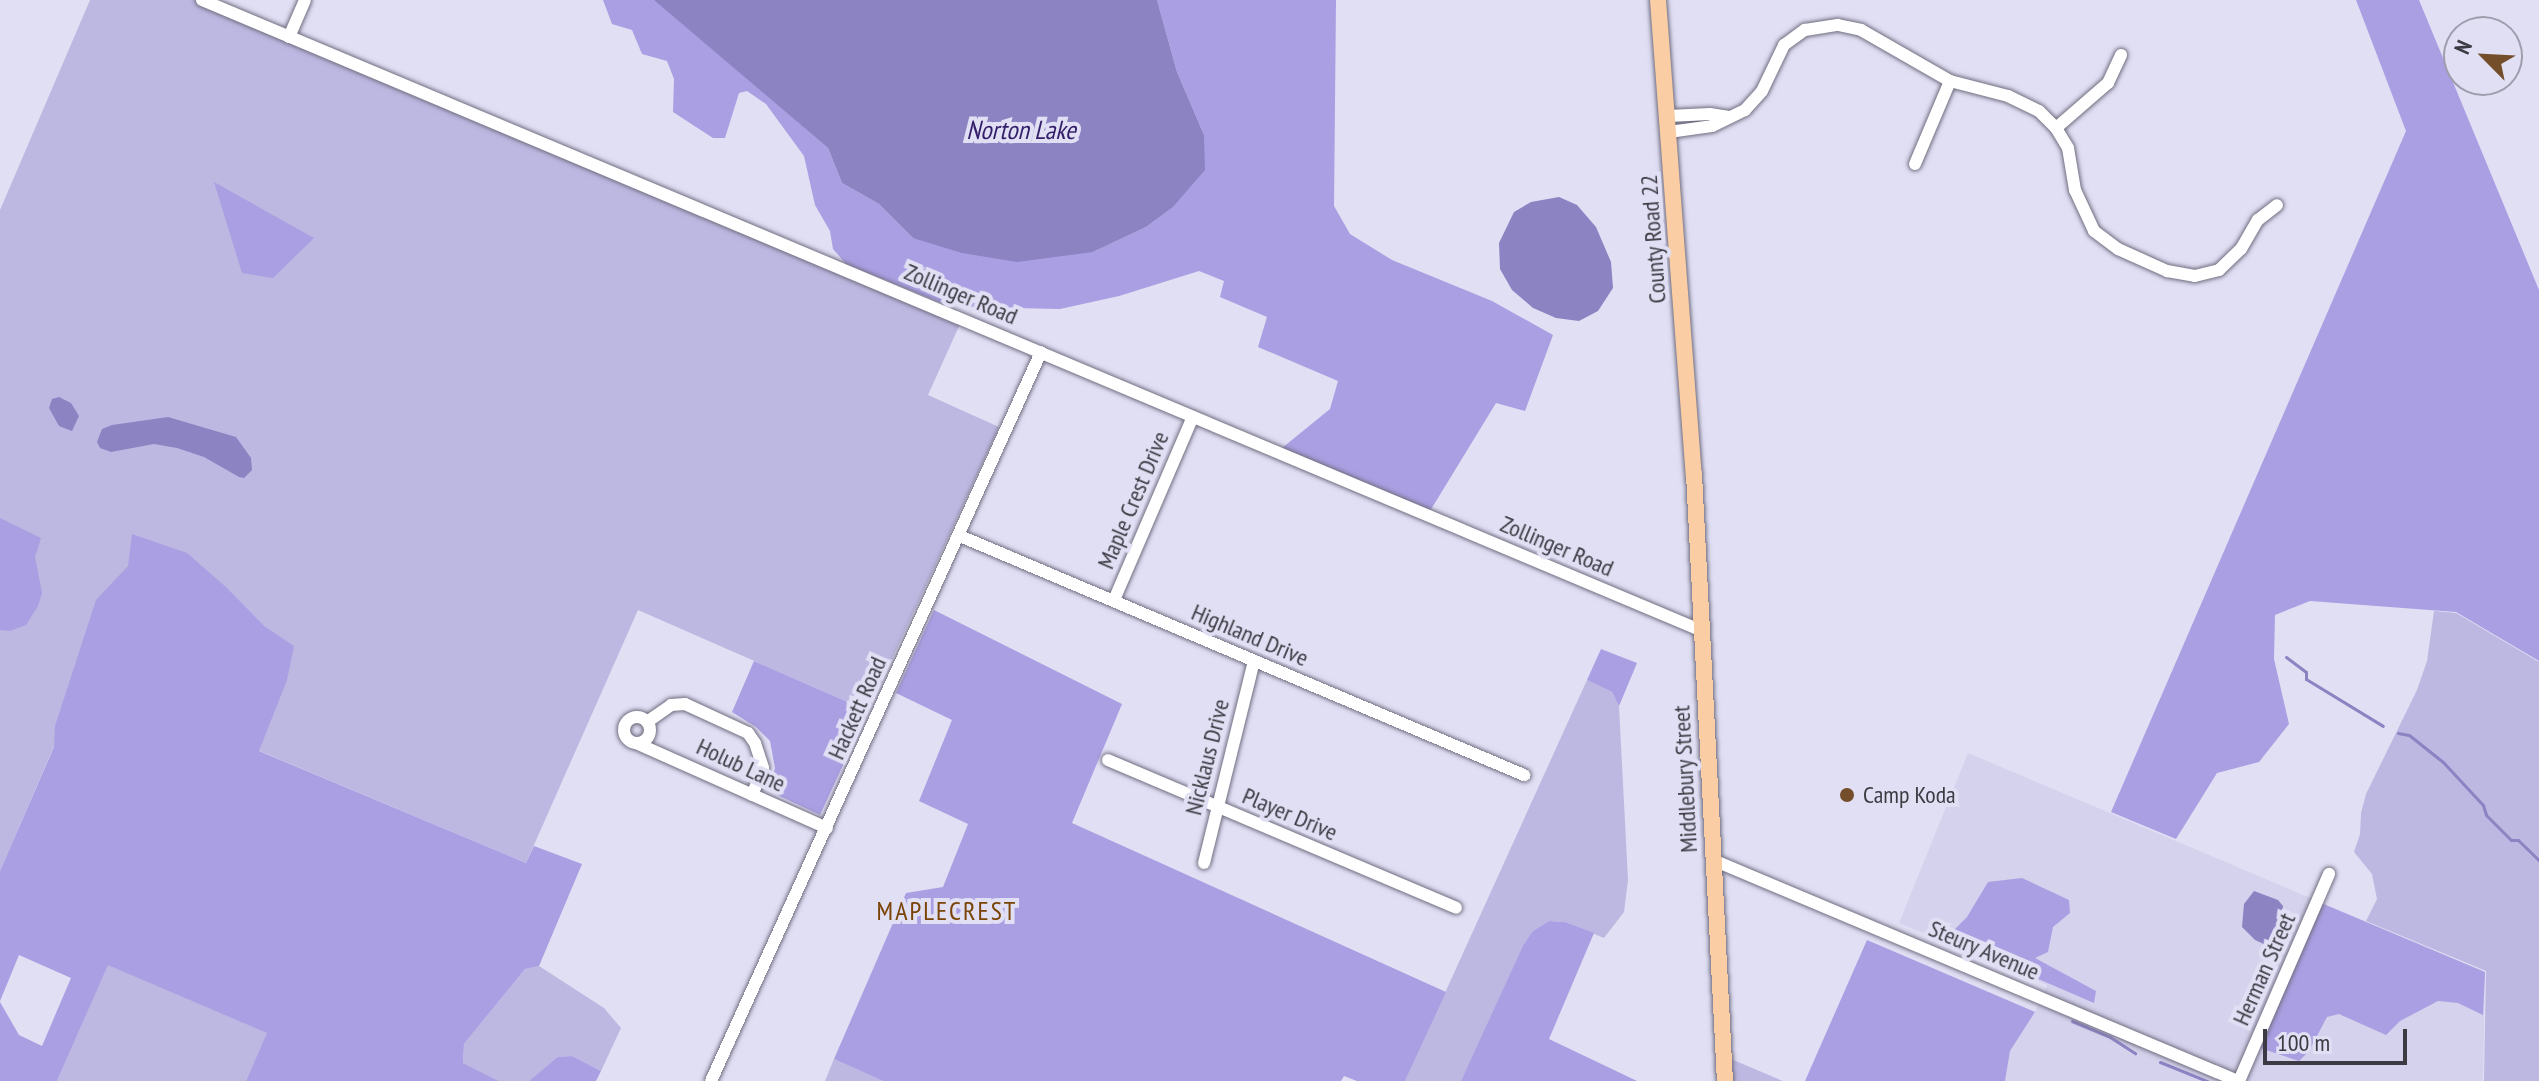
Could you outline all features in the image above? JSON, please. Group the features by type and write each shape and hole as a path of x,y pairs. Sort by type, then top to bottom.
{"main road":[{"name":"County Road 22","path":"1658,0 1694,474"},
{"name":"Middlebury Street","path":"1694,474 1725,1081"}],"street":[{"name":"Zollinger Road","path":"202,0 1702,631"},
{"path":"289,37 305,0"},
{"path":"1668,124 1712,126 1729,117 1754,101 1784,45 1805,30 1826,24 1861,30 1950,81 2027,103 2056,128 2068,148 2075,190 2094,231 2118,249 2167,271 2195,276 2219,270 2241,249 2258,220 2277,205"},
{"path":"2056,128 2102,90 2121,55"},
{"path":"1915,164 1950,81"},
{"name":"Hackett Road","path":"711,1081 1041,352"},
{"name":"Maple Crest Drive","path":"1114,600 1193,417"},
{"name":"Highland Drive","path":"960,536 1524,775"},
{"name":"Nicklaus Drive","path":"1204,863 1254,661"},
{"path":"647,722 671,705 685,704 748,733 755,743 763,768 752,795"},
{"path":"634,717 647,722 648,737 636,743 626,736 625,724 634,717"},
{"name":"Holub Lane","path":"636,743 827,828"},
{"name":"Player Drive","path":"1108,760 1456,908"},
{"name":"Steury Avenue","path":"1713,860 2239,1081"},
{"name":"Herman Street","path":"2239,1081 2329,874"}],"shaded area":[{"path":"90,0 202,0 960,324 928,395 999,427 868,711 638,610 526,863 84,677 0,871 0,210"},
{"path":"603,0 654,0 660,3 828,148 842,183 879,204 913,238 1093,252 1146,227 1172,208 1204,135 1177,72 1157,0 1336,0 1334,206 1350,234 1392,260 1492,301 1553,335 1525,411 1496,403 1430,511 1282,448 1330,409 1338,381 1258,347 1267,317 1220,297 1224,281 1199,271 1119,296 1060,309 973,307 939,302 846,264 833,249 830,231 815,205 804,156 766,104 747,91 739,93 725,138 713,138 673,112 674,79 667,61 642,54 632,30 612,24"},
{"path":"2356,0 2419,0 2443,58 2443,96 2459,96 2539,290 2539,661 2456,612 2310,601 2275,615 2274,659 2289,724 2259,762 2217,773 2176,839 2111,812 2406,131"},
{"path":"214,182 314,238 273,278 242,273"},
{"path":"0,518 41,538 35,557 42,593 38,606 26,625 10,631 0,630"},
{"path":"132,534 187,553 264,626 294,646 287,680 259,751 526,863 534,846 582,864 539,966 525,969 464,1044 463,1063 499,1081 246,1081 267,1033 108,965 57,1081 0,1081 0,1002 19,1035 42,1046 71,978 19,955 0,1001 0,871 54,747 55,726 96,600 128,566"},
{"path":"934,610 1122,704 1072,823 1446,992 1405,1081 1357,1081 1344,1076 1341,1081 883,1081 834,1059 906,893 943,887 968,824 919,801 952,720 896,693"},
{"path":"2434,611 2456,613 2539,662 2539,1081 2484,1081 2486,971 2366,921 2377,899 2372,874 2354,852 2360,834 2361,813 2366,794 2417,690 2427,661"},
{"path":"1601,649 1637,663 1619,706 1612,692 1587,680"},
{"path":"754,661 868,711 820,815 769,791 775,768 770,741 756,727 732,712"},
{"path":"1587,680 1612,692 1619,706 1628,880 1624,912 1604,938 1565,922 1549,921 1533,931 1461,1081 1405,1081"},
{"path":"1968,753 2485,972 2483,1081 2005,1081 2010,1051 2035,1012 2047,985 2005,966 2006,962 1999,960 1997,964 1899,923"},
{"path":"2022,878 2069,900 2070,913 2053,927 2048,952 2035,958 2096,991 2094,1003 1952,942 1954,930 1967,917 1988,882"},
{"path":"2321,903 2485,972 2483,1015 2458,1003 2438,1001 2400,1021 2386,1035 2339,1014 2327,1017 2309,1051 2299,1061 2260,1048"},
{"path":"1549,921 1565,922 1594,933 1549,1039 1637,1081 1461,1081 1523,946 1533,931"},
{"path":"1867,940 2035,1012 2010,1051 2005,1081 1805,1081"},
{"path":"108,964 268,1033 246,1081 57,1081"},
{"path":"539,966 604,1008 621,1028 601,1071 572,1056 559,1057 529,1081 499,1081 463,1063 464,1044 525,969"},
{"path":"572,1056 601,1071 596,1081 529,1081 558,1057"},
{"path":"1724,1056 1783,1081 1725,1081"},
{"path":"834,1059 883,1081 825,1081"}],"water":[{"name":"Norton Lake","path":"654,0 1157,0 1177,72 1204,135 1205,170 1172,208 1146,227 1093,252 1017,262 962,253 913,238 879,204 842,183 828,148"},
{"path":"1559,197 1577,205 1596,227 1611,262 1613,288 1598,311 1579,321 1556,318 1533,308 1512,290 1500,269 1499,243 1514,212 1531,202"},
{"path":"59,397 71,403 79,416 72,431 59,426 49,408 52,399"},
{"path":"168,417 236,437 251,458 252,470 244,478 204,457 177,448 154,444 111,452 100,448 97,442 102,429 112,425"},
{"path":"2254,891 2278,900 2283,906 2283,923 2268,946 2255,940 2242,927 2244,904"}],"waterway":[{"path":"2286,657 2306,672 2306,679 2383,726"},
{"path":"2398,733 2409,735 2443,762 2483,805 2486,815 2511,840 2518,840 2539,860"},
{"path":"2072,1021 2110,1037 2135,1053"},
{"path":"2160,1062 2207,1081"}],"place":[{"name":"Camp Koda","path":"1847,795"}],"district":[{"name":"MAPLECREST","path":"947,911"}]}
